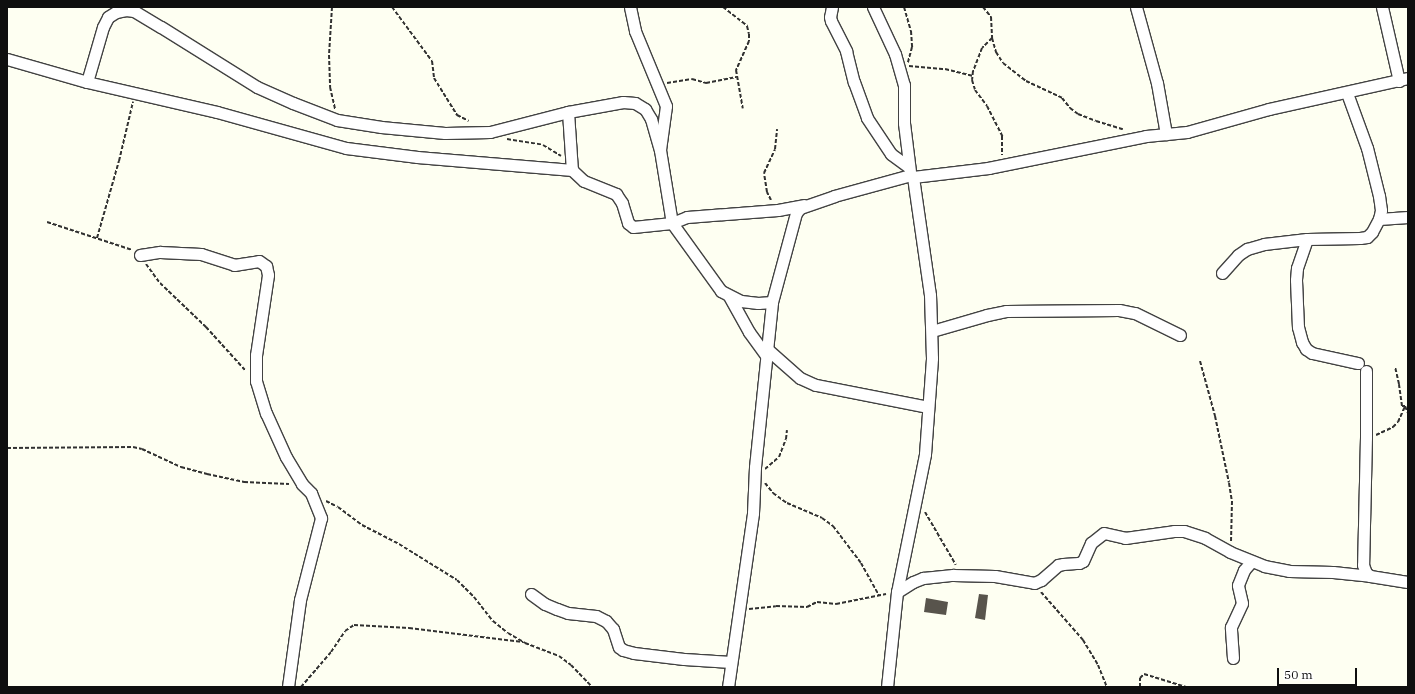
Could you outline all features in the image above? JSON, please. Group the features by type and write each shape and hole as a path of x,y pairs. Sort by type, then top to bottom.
{"street":[{"path":"630,7 635,31 648,58 656,85 667,110 660,136 660,150"},
{"path":"832,7 830,16 831,21 846,51 867,118 891,154 911,173"},
{"path":"873,7 895,54 904,85 904,123 930,295 932,331 925,454 897,592 887,687"},
{"path":"1136,7 1157,83 1166,134"},
{"path":"568,112 572,167 584,181 616,194 622,203 628,223 632,226 672,223 686,217 778,210 804,205 911,173 1002,165 1146,136 1187,132 1269,109 1403,80 1382,7"},
{"path":"87,82 103,27 108,17 116,12 126,10 134,11 257,87 337,120 381,127 445,133 490,132 568,112 623,102 635,103 645,109 651,119 660,150 672,223 721,291 741,302 772,302"},
{"path":"7,59 87,82 217,112 346,148 417,157 572,167"},
{"path":"1222,273 1238,254 1247,248 1264,244 1307,239 1367,236 1372,232 1379,219 1381,210 1379,196 1367,148 1347,93"},
{"path":"728,687 753,513 755,466 772,302 796,213 804,205"},
{"path":"1379,219 1408,217"},
{"path":"1307,239 1297,268 1296,280 1298,327 1302,342 1306,349 1312,353 1358,363"},
{"path":"140,255 160,252 194,253 238,266 259,261 266,266 268,275 265,306 256,355 256,381 260,397 290,464 302,484 311,493 321,518 305,575 300,600 288,687"},
{"path":"729,296 749,332 767,352 800,378 816,385 928,407"},
{"path":"932,331 1006,311 1119,310 1135,313 1180,336"},
{"path":"1366,371 1366,446 1362,560 1364,570 1370,576"},
{"path":"897,592 913,582 923,578 962,575 1009,578 1034,583 1041,580 1058,566 1083,561 1091,543 1104,533 1126,538 1174,531 1184,531 1205,538 1251,562 1289,571 1333,572 1408,582"},
{"path":"1233,658 1231,628 1242,603 1238,585 1244,570 1251,562"},
{"path":"531,594 545,604 557,609 568,613 596,616 606,622 613,629 619,647 623,650 671,657 731,662"}],"path":[{"path":"332,7 329,55 330,87 337,120"},
{"path":"392,7 432,61 434,78 457,115 470,122"},
{"path":"723,7 747,26 749,34 749,41 737,65 736,77 742,108"},
{"path":"904,7 911,31 912,47 907,66 945,69 973,76"},
{"path":"983,7 991,16 992,38 997,56 1003,63 1026,81 1062,98 1070,108 1078,114 1124,130"},
{"path":"992,38 982,48 973,76 975,90 987,106 1002,136 1002,165"},
{"path":"656,85 692,79 706,82 736,77"},
{"path":"97,238 119,161 135,93"},
{"path":"777,128 775,149 764,173 767,192 778,210"},
{"path":"506,139 549,148 572,167"},
{"path":"47,222 97,238 140,255 160,283 206,326 234,359 256,381"},
{"path":"1200,361 1220,440 1232,501 1230,552"},
{"path":"1395,367 1402,406 1405,406 1408,413"},
{"path":"1366,446 1374,436 1393,427 1398,422 1405,406"},
{"path":"760,477 779,457 786,439 787,430"},
{"path":"7,448 133,447 142,449 181,467 206,474 250,483 302,484"},
{"path":"755,466 760,477 773,493 787,503 822,518 833,526 861,563 879,595"},
{"path":"311,493 338,507 362,525 399,544 457,580 493,621 508,633 525,643 559,656 571,664 592,687"},
{"path":"924,511 962,575"},
{"path":"1034,583 1083,640 1098,665 1108,687"},
{"path":"740,610 776,606 807,607 817,602 836,604 897,592"},
{"path":"301,687 331,652 345,631 354,625 409,628 525,643"},
{"path":"1140,687 1140,678 1144,674 1186,687"}],"building":[{"path":"979,594 988,595 985,620 975,618"},
{"path":"926,598 948,602 946,615 924,612"}]}
